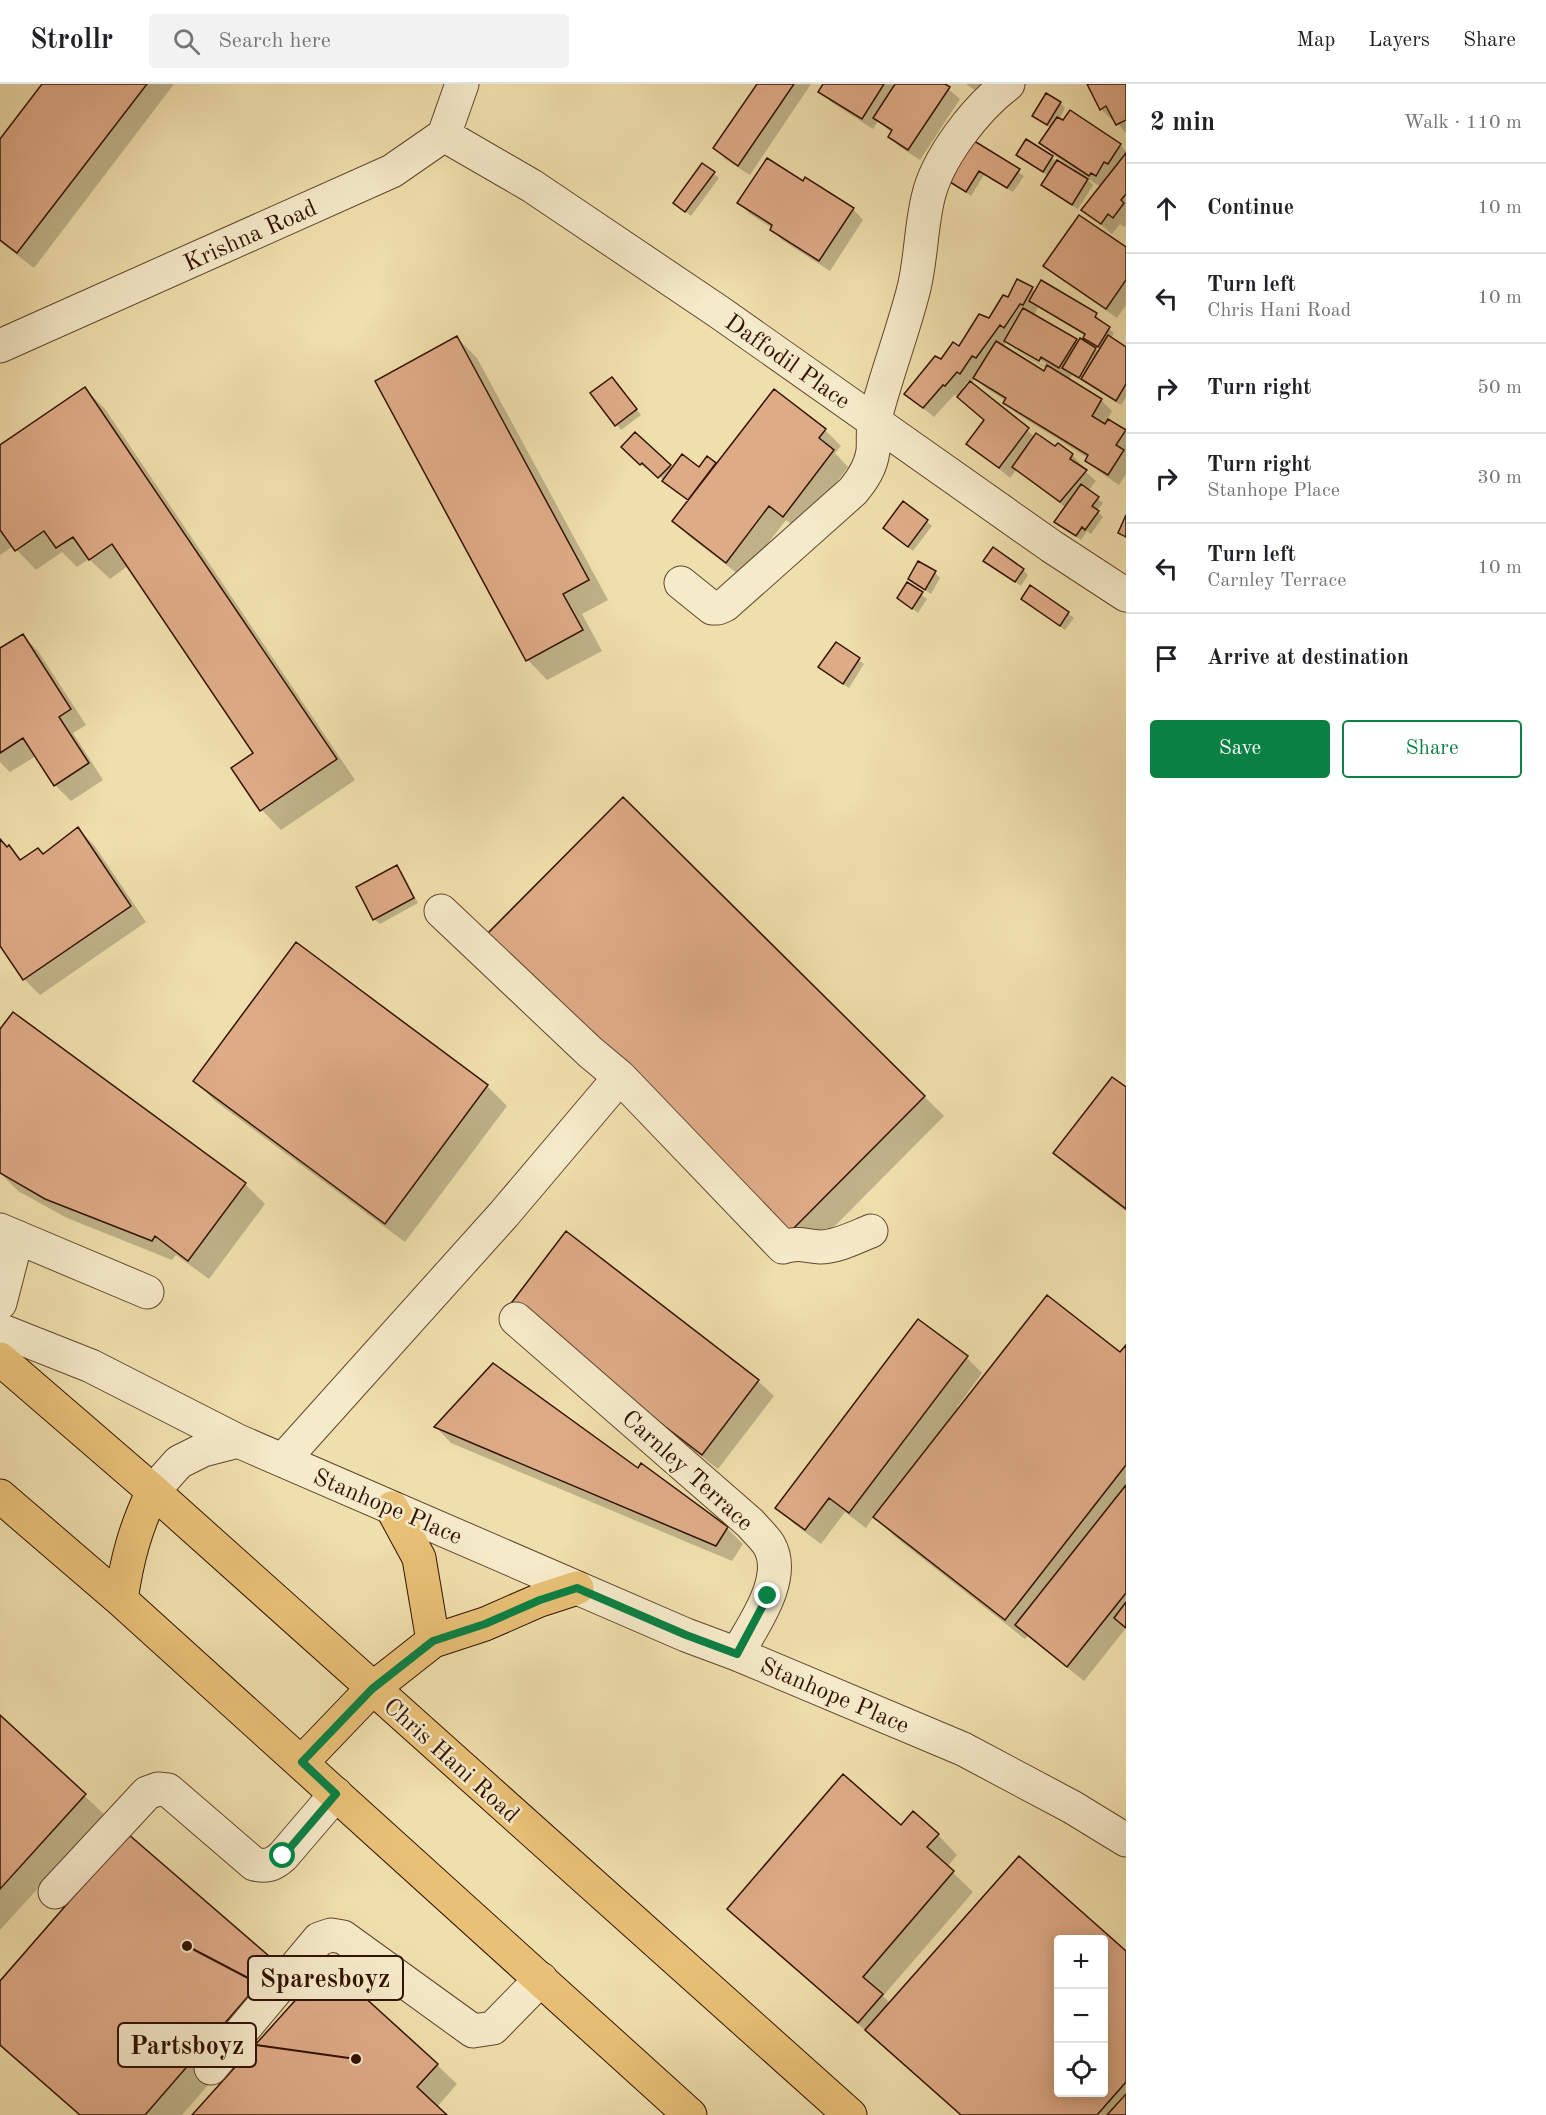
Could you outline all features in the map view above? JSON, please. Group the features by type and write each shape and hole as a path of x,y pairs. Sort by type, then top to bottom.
{"main road":[{"name":"Chris Hani Road","path":"0,1359 153,1491 850,2115"},
{"path":"121,1600 132,1543 153,1491"},
{"path":"0,1496 121,1600 302,1762 690,2115"},
{"path":"392,1508 418,1558 433,1641"},
{"path":"302,1762 372,1689 433,1641 485,1624 540,1600 577,1588"}],"street":[{"path":"444,135 462,84"},
{"path":"681,583 712,608 725,605 853,491 864,478 873,451 874,422 915,287 927,199 932,181 938,168 968,125 1008,84"},
{"name":"Krishna Road","path":"0,346 392,171 444,135"},
{"name":"Daffodil Place","path":"444,135 531,186 719,312 1051,546 1126,595"},
{"path":"441,911 590,1052 620,1077 783,1247 799,1243 822,1247 844,1242 871,1231"},
{"path":"284,1460 504,1214 620,1077"},
{"path":"0,1303 9,1233 147,1292"},
{"name":"Carnley Terrace","path":"516,1319 750,1523 770,1546 776,1570 768,1596 737,1654"},
{"name":"Stanhope Place","path":"0,1330 91,1366 238,1441 686,1635 737,1654 963,1749 1072,1807 1126,1840"},
{"path":"153,1491 179,1462 203,1450 238,1441"},
{"path":"55,1892 147,1793 158,1789 168,1790 254,1864 265,1867 275,1863 283,1856 336,1794"},
{"path":"211,2068 319,1939 331,1935 343,1937 473,2031 493,2028 541,1979"}],"building":[{"path":"42,84 147,84 17,253 0,240 0,139"},
{"path":"757,84 794,84 738,166 713,148"},
{"path":"823,84 884,84 862,119 818,92"},
{"path":"895,84 945,84 950,87 908,150 888,137 892,130 873,118"},
{"path":"1087,84 1126,84 1126,120 1116,125 1106,106 1100,110"},
{"path":"1046,93 1061,102 1047,125 1032,116"},
{"path":"1070,110 1121,144 1108,164 1104,162 1096,176 1091,173 1089,176 1039,143 1057,117 1063,120"},
{"path":"971,139 1020,169 1007,188 979,171 966,192 945,179"},
{"path":"1026,139 1053,156 1043,172 1016,155"},
{"path":"1126,153 1126,194 1121,200 1124,203 1113,218 1108,214 1101,224 1081,210"},
{"path":"767,158 803,181 805,177 854,208 819,261 770,230 772,225 737,203"},
{"path":"1057,160 1088,179 1072,205 1041,185"},
{"path":"702,163 715,172 685,212 673,203"},
{"path":"1079,215 1126,247 1126,280 1106,309 1043,266"},
{"path":"1017,279 1033,287 1023,305 1020,304 1004,328 1000,325 976,358 972,356 960,374 957,372 923,408 904,394 935,356 941,359 953,342 959,346 979,314 989,318 1003,295 1008,297"},
{"path":"1041,280 1097,313 1095,317 1110,327 1098,347 1083,338 1085,334 1029,301"},
{"path":"1023,308 1077,339 1059,368 1041,357 1039,361 1004,341"},
{"path":"1108,335 1126,347 1126,384 1116,401 1081,379"},
{"path":"457,336 589,580 563,594 583,630 526,661 375,381"},
{"path":"1080,338 1096,348 1079,378 1062,368"},
{"path":"996,341 1044,371 1047,365 1102,399 1092,416 1105,424 1108,419 1126,430 1116,445 1124,450 1108,475 1085,461 1088,455 1003,403 1006,398 973,378"},
{"path":"612,377 637,409 615,426 590,393"},
{"path":"970,381 1029,428 999,468 966,444 984,420 957,397"},
{"path":"85,387 337,759 260,811 231,768 253,753 112,544 89,560 73,537 56,548 44,531 15,551 0,530 0,445"},
{"path":"774,389 826,429 819,438 834,450 783,517 769,506 726,563 672,521"},
{"path":"635,432 671,465 658,478 621,447"},
{"path":"1036,433 1055,446 1058,443 1073,454 1070,459 1087,470 1060,502 1012,467"},
{"path":"682,454 699,467 707,456 716,463 688,500 662,481"},
{"path":"1081,484 1099,497 1092,506 1099,511 1085,530 1082,527 1076,536 1054,522"},
{"path":"903,501 928,520 908,547 883,528"},
{"path":"1126,515 1126,537 1118,533"},
{"path":"993,547 1024,569 1015,582 983,561"},
{"path":"918,561 936,571 925,590 908,579"},
{"path":"907,582 923,592 912,609 897,598"},
{"path":"1030,585 1069,612 1060,626 1021,599"},
{"path":"23,634 71,709 59,717 89,763 54,786 23,738 0,753 0,648"},
{"path":"836,642 860,658 843,684 818,667"},
{"path":"623,797 925,1096 787,1235 485,936"},
{"path":"78,827 131,906 23,980 0,946 0,839 7,847 9,845 20,860 38,848 43,854"},
{"path":"397,865 414,898 373,920 356,887"},
{"path":"296,942 488,1085 385,1224 193,1081"},
{"path":"13,1012 246,1183 188,1261 155,1236 152,1241 45,1199 0,1173 0,1029"},
{"path":"1112,1077 1126,1087 1126,1209 1053,1153"},
{"path":"566,1231 759,1380 702,1455 509,1306"},
{"path":"1047,1295 1120,1352 1126,1345 1126,1465 1005,1620 873,1517"},
{"path":"918,1319 968,1356 849,1513 829,1498 805,1530 775,1508"},
{"path":"493,1363 638,1468 641,1463 728,1527 716,1546 434,1427"},
{"path":"1126,1485 1126,1593 1067,1667 1015,1625"},
{"path":"1126,1602 1126,1628 1114,1618"},
{"path":"0,1715 86,1794 0,1889"},
{"path":"843,1774 901,1825 913,1811 939,1834 927,1847 954,1871 863,1977 883,1994 858,2023 727,1909"},
{"path":"128,1834 277,1963 145,2115 80,2115 0,2045 0,1981"},
{"path":"1019,1856 1108,1935 1054,1935 1054,2097 1108,2097 1108,1935 1126,1951 1126,2082 1097,2115 961,2115 865,2030"},
{"path":"328,1964 438,2064 417,2087 447,2115 192,2115"},
{"path":"1126,2094 1126,2115 1107,2115"}],"place":[{"name":"Sparesboyz","path":"187,1946"},
{"name":"Partsboyz","path":"356,2059"}],"route":[{"path":"283,1856 336,1794 302,1762 372,1689 433,1641 485,1624 540,1600 577,1588 686,1635 737,1654 768,1596"}]}
